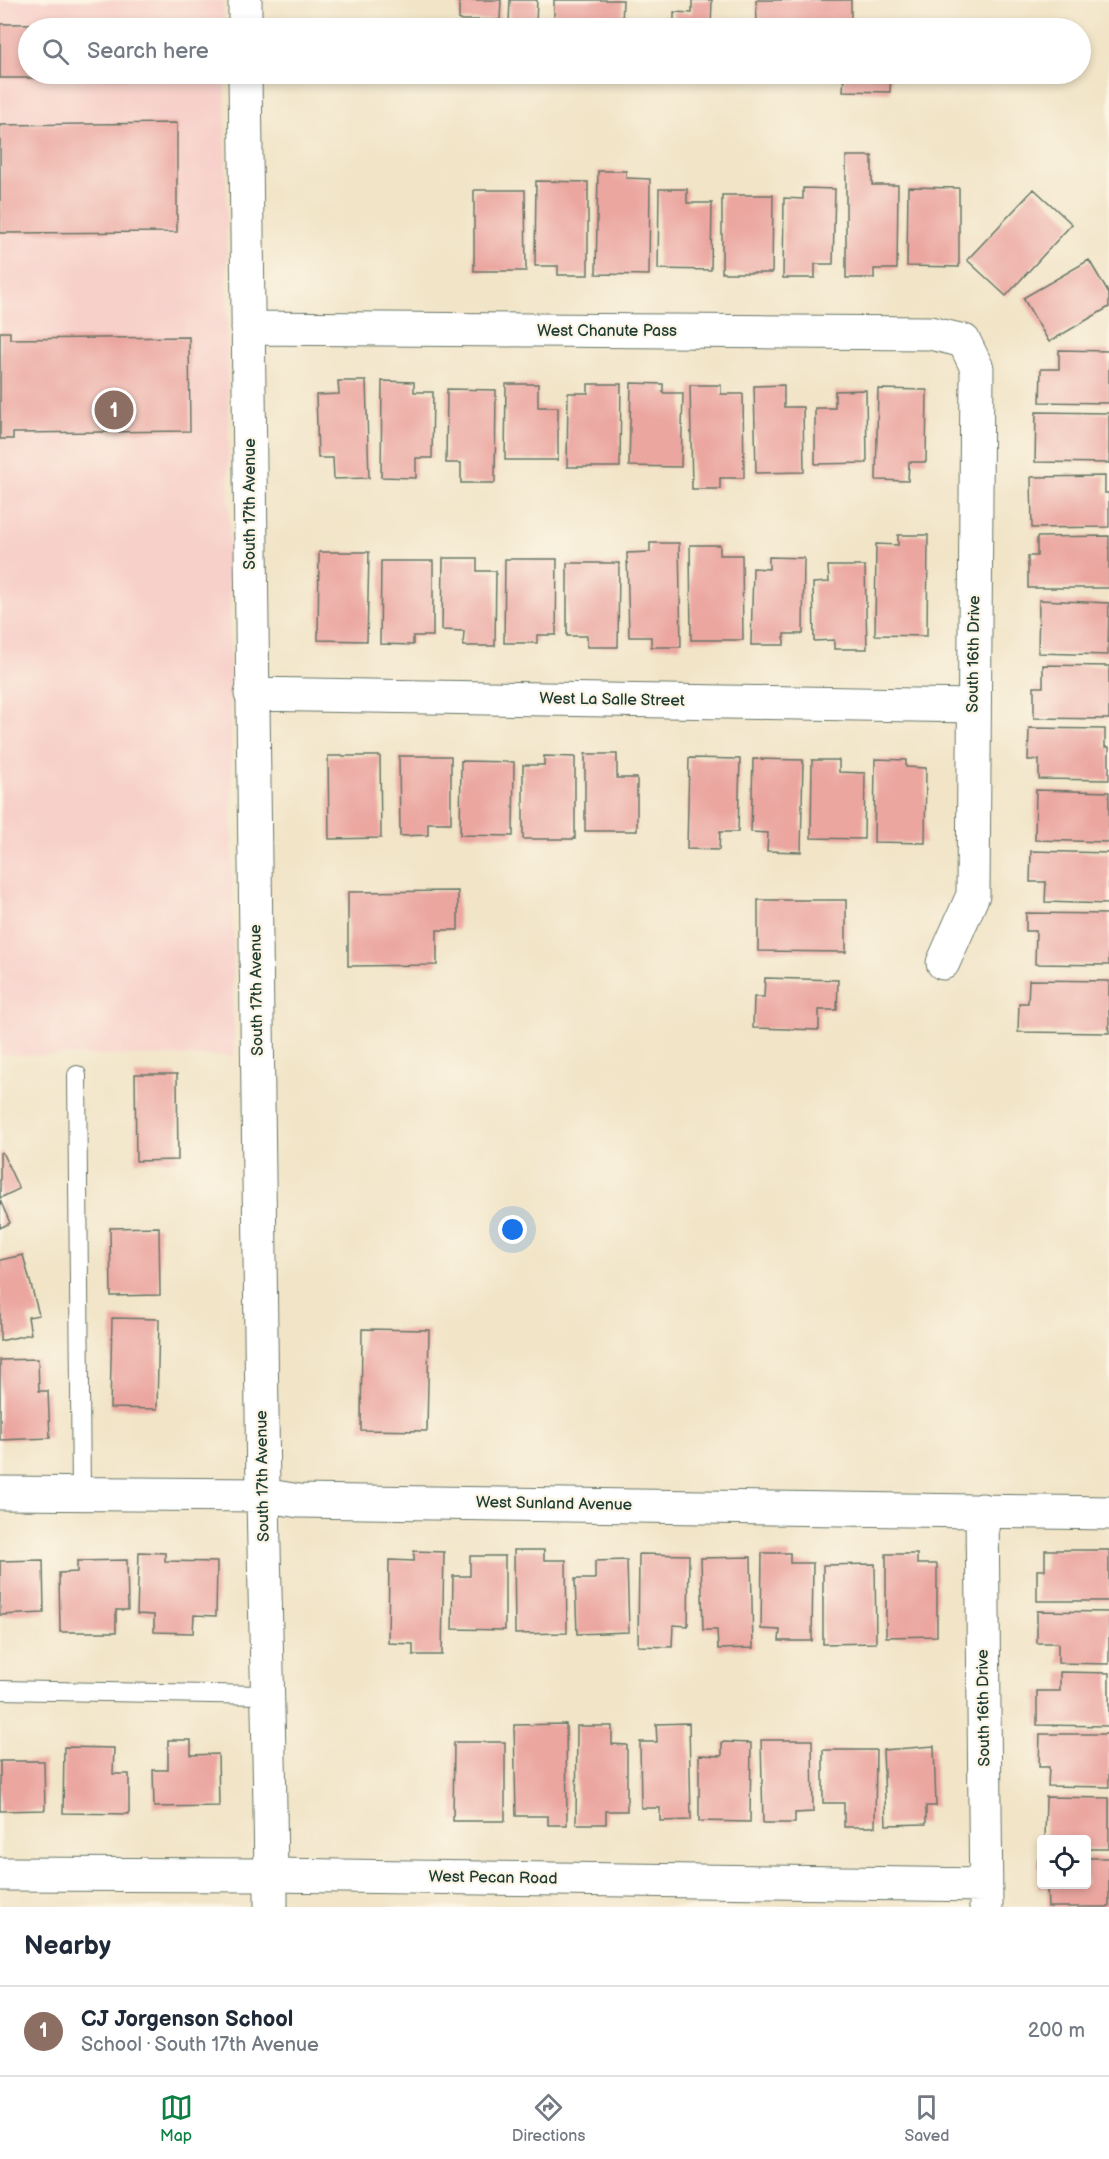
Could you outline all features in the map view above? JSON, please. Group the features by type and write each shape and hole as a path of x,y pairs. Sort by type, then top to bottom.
{"street":[{"path":"245,0 245,18"},
{"name":"South 17th Avenue","path":"245,84 262,1495 271,1907"},
{"name":"West Chanute Pass","path":"248,328 930,333 964,341"},
{"name":"South 16th Drive","path":"943,963 973,895 977,368 964,341"},
{"name":"West La Salle Street","path":"251,694 974,706"},
{"name":"West Sunland Avenue","path":"0,1493 262,1495 298,1501 1109,1513"},
{"name":"South 16th Drive","path":"982,1510 986,1896"},
{"name":"West Pecan Road","path":"0,1874 271,1875 637,1894 986,1896"}],"lane":[{"path":"77,1075 81,1494"},
{"path":"0,1690 267,1695"}],"shaded area":[{"path":"0,0 224,0 224,18 18,18 18,84 225,84 234,1056 0,1055"}],"building":[{"path":"459,0 501,0 500,18 459,18"},
{"path":"510,0 537,0 536,18 509,18"},
{"path":"554,0 623,0 622,18 554,18"},
{"path":"692,0 712,0 711,18 674,18 674,12 692,13"},
{"path":"756,0 851,0 851,18 757,18"},
{"path":"0,24 18,24 18,78 0,78"},
{"path":"843,84 890,84 890,92 843,91"},
{"path":"177,123 177,232 0,233 0,125"},
{"path":"846,156 872,156 872,185 898,185 897,269 874,269 874,278 846,278"},
{"path":"598,171 626,171 626,178 650,179 649,275 596,274"},
{"path":"536,181 588,182 588,275 558,275 558,266 535,266"},
{"path":"908,187 959,188 959,267 907,266"},
{"path":"803,188 835,189 833,264 815,264 815,278 783,278 784,198 803,199"},
{"path":"659,189 687,189 687,203 712,203 711,270 658,269"},
{"path":"1034,189 1072,224 1006,296 967,260"},
{"path":"474,190 525,190 526,271 474,271"},
{"path":"722,195 773,195 772,273 722,273"},
{"path":"1089,260 1109,294 1109,307 1049,342 1023,298"},
{"path":"0,332 10,332 10,339 189,337 190,431 13,433 13,439 0,439"},
{"path":"1059,350 1109,351 1109,403 1040,402 1041,369 1059,369"},
{"path":"338,381 366,381 369,478 334,479 333,458 318,458 316,395 339,394"},
{"path":"382,381 414,382 414,392 433,392 432,458 416,458 416,478 381,477"},
{"path":"631,383 663,384 663,393 683,393 681,467 629,466"},
{"path":"506,384 538,384 538,407 558,407 558,460 505,460"},
{"path":"588,384 621,384 620,467 567,467 568,393 588,393"},
{"path":"690,385 721,385 721,394 743,394 744,478 720,478 720,489 692,489"},
{"path":"784,385 784,407 803,407 804,472 756,473 754,386"},
{"path":"447,389 496,390 495,483 461,483 461,463 446,463"},
{"path":"878,389 927,390 926,462 909,462 908,481 876,480"},
{"path":"866,390 867,463 815,464 815,408 835,408 835,391"},
{"path":"1036,412 1109,413 1109,463 1035,462"},
{"path":"1105,476 1105,493 1109,493 1109,527 1032,528 1031,477"},
{"path":"898,535 928,535 927,636 875,635 876,544 898,545"},
{"path":"1109,536 1109,588 1028,588 1028,556 1037,556 1037,537"},
{"path":"650,543 679,543 681,647 651,647 651,637 629,637 627,553 650,552"},
{"path":"690,545 720,545 720,555 742,555 743,640 691,640"},
{"path":"319,552 369,552 367,641 318,640"},
{"path":"769,557 804,558 803,634 784,634 784,645 751,645 753,568 769,569"},
{"path":"443,558 477,558 477,571 496,571 495,646 463,646 464,631 442,630"},
{"path":"505,559 557,559 556,635 537,635 537,643 504,643"},
{"path":"381,561 433,561 433,636 413,636 413,645 380,644"},
{"path":"567,563 619,563 618,647 587,647 587,636 567,636"},
{"path":"828,566 865,566 867,649 834,649 834,640 814,641 813,583 829,582"},
{"path":"1039,600 1109,603 1108,655 1038,653"},
{"path":"1043,665 1109,666 1109,719 1034,718 1034,687 1043,687"},
{"path":"1029,728 1105,729 1105,747 1109,747 1109,780 1039,779 1039,760 1028,760"},
{"path":"585,754 617,754 617,778 637,778 637,831 585,831"},
{"path":"328,756 380,756 381,838 329,839"},
{"path":"399,756 451,756 451,823 428,823 428,835 400,836"},
{"path":"544,756 575,757 575,839 523,839 523,765 544,765"},
{"path":"689,758 740,759 738,832 720,832 719,850 687,849"},
{"path":"753,759 803,760 801,852 767,851 768,833 751,832"},
{"path":"875,759 906,760 906,767 926,768 925,843 874,842"},
{"path":"812,760 839,760 839,772 865,773 864,839 811,838"},
{"path":"461,761 514,762 513,836 460,835"},
{"path":"1036,790 1109,792 1109,842 1035,840"},
{"path":"1031,851 1109,853 1109,904 1045,902 1046,882 1030,882"},
{"path":"458,891 458,930 437,930 437,965 348,966 348,892"},
{"path":"758,900 846,900 846,952 758,951"},
{"path":"1026,913 1109,914 1109,965 1035,964 1036,931 1026,931"},
{"path":"765,978 838,980 837,1010 819,1010 819,1030 753,1028 754,997 764,997"},
{"path":"1029,980 1109,981 1109,1033 1018,1032 1019,1003 1028,1003"},
{"path":"135,1074 177,1074 178,1160 136,1161"},
{"path":"2,1152 19,1189 0,1198 0,1153"},
{"path":"0,1200 10,1223 0,1228"},
{"path":"159,1227 160,1295 111,1296 110,1228"},
{"path":"23,1255 39,1315 28,1317 31,1334 0,1341 0,1260"},
{"path":"112,1318 159,1319 157,1409 110,1408"},
{"path":"362,1329 429,1330 427,1431 361,1430"},
{"path":"38,1359 39,1391 48,1391 50,1438 0,1440 0,1360"},
{"path":"514,1550 544,1550 544,1560 566,1560 567,1633 515,1634"},
{"path":"1045,1550 1109,1550 1109,1601 1037,1601 1037,1570 1045,1570"},
{"path":"414,1551 444,1552 442,1655 413,1655 413,1644 388,1643 389,1560 414,1561"},
{"path":"139,1552 165,1553 165,1561 217,1562 216,1616 194,1615 193,1633 154,1632 154,1615 137,1614"},
{"path":"762,1553 790,1553 790,1563 813,1563 812,1641 779,1641 780,1630 761,1629"},
{"path":"639,1554 689,1555 688,1626 673,1625 672,1647 638,1646"},
{"path":"886,1554 917,1554 917,1564 937,1564 937,1636 886,1637"},
{"path":"470,1556 505,1556 505,1630 452,1629 453,1576 470,1576"},
{"path":"751,1557 753,1648 718,1649 717,1630 703,1630 701,1558"},
{"path":"43,1560 44,1613 0,1615 0,1561"},
{"path":"127,1560 128,1610 116,1610 116,1632 60,1632 59,1573 77,1572 77,1561"},
{"path":"627,1560 629,1632 577,1634 575,1579 595,1579 595,1561"},
{"path":"875,1564 876,1643 823,1644 823,1565"},
{"path":"1037,1611 1109,1612 1109,1664 1058,1663 1058,1643 1037,1643"},
{"path":"1060,1672 1109,1673 1109,1726 1037,1725 1037,1691 1060,1691"},
{"path":"689,1723 691,1820 660,1821 660,1808 641,1808 640,1742 657,1742 656,1724"},
{"path":"566,1724 567,1825 548,1825 548,1816 516,1816 514,1725"},
{"path":"577,1726 612,1726 612,1744 627,1745 627,1811 606,1811 606,1824 576,1824"},
{"path":"1040,1734 1109,1734 1109,1787 1048,1786 1049,1767 1039,1767"},
{"path":"168,1740 191,1740 191,1755 218,1754 219,1806 154,1807 153,1770 168,1770"},
{"path":"761,1740 812,1740 813,1812 795,1813 795,1823 763,1823"},
{"path":"454,1742 505,1742 505,1821 453,1821"},
{"path":"722,1742 751,1743 750,1822 699,1821 699,1755 722,1756"},
{"path":"934,1746 936,1806 926,1806 926,1824 886,1825 883,1750"},
{"path":"64,1747 114,1748 113,1774 129,1774 129,1814 63,1813"},
{"path":"823,1750 876,1750 875,1827 844,1827 844,1803 823,1803"},
{"path":"0,1761 44,1761 45,1810 0,1811"},
{"path":"1046,1797 1109,1798 1109,1849 1091,1849 1091,1835 1045,1835"},
{"path":"1091,1858 1109,1858 1109,1907 1048,1907 1047,1889 1091,1889"}],"place":[{"name":"CJ Jorgenson School","path":"114,410"}]}
